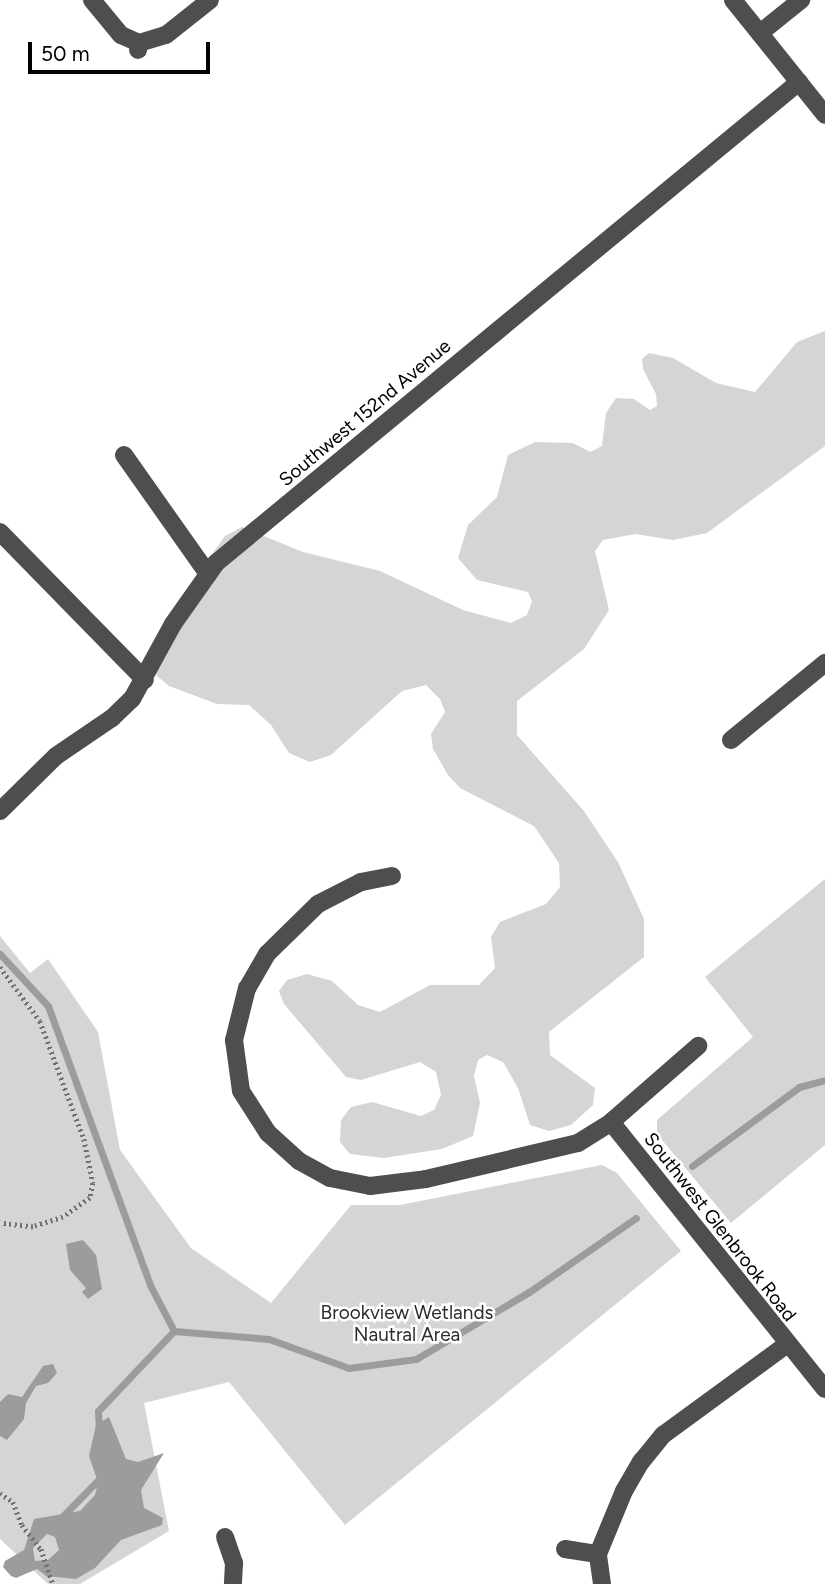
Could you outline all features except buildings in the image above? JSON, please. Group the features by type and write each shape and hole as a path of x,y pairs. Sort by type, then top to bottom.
{"street":[{"path":"92,0 121,35 138,46 166,35 210,0"},
{"path":"733,0 825,115"},
{"path":"760,33 801,0"},
{"name":"Southwest 152nd Avenue","path":"0,811 56,756 112,718 145,680 173,624 208,574 799,82"},
{"path":"124,455 208,574"},
{"path":"0,532 145,680"},
{"path":"731,740 825,663"},
{"path":"392,876 361,883 318,904 267,954 247,988 234,1040 240,1091 268,1133 299,1161 330,1178 370,1186 426,1179 578,1143 611,1122 698,1046"},
{"name":"Southwest Glenbrook Road","path":"611,1122 786,1345 825,1389"},
{"path":"603,1584 598,1555 624,1490 663,1435 786,1345"},
{"path":"225,1537 234,1563 233,1584"},
{"path":"565,1549 598,1555"}],"path":[{"path":"0,967 40,1021 84,1139 93,1183 90,1198 63,1217 33,1227 0,1223"},
{"path":"0,1493 13,1502 22,1525 41,1549 52,1582"}],"green space":[{"path":"825,331 825,446 707,533 673,540 635,534 603,540 595,551 609,610 584,649 517,701 517,735 584,811 618,862 644,919 644,957 549,1032 550,1055 595,1088 593,1105 571,1125 549,1131 530,1125 518,1088 503,1062 487,1055 478,1060 474,1076 480,1103 473,1136 442,1149 384,1158 350,1154 340,1142 341,1120 351,1107 372,1102 421,1116 434,1110 441,1095 436,1072 420,1062 361,1080 346,1077 284,1004 279,991 287,980 307,974 332,981 358,1005 380,1012 430,985 479,985 495,968 491,937 500,922 546,904 560,887 559,863 534,826 460,788 448,775 433,749 431,734 445,712 440,699 426,685 402,691 331,755 310,762 289,753 271,725 249,705 217,704 169,686 156,675 156,648 177,603 225,536 242,527 303,552 380,571 463,610 511,623 527,615 532,601 528,592 477,580 458,558 468,525 497,497 508,455 535,442 573,443 590,452 602,446 606,413 616,398 634,399 650,410 657,406 656,394 643,369 642,359 649,353 673,358 716,383 755,392 797,342"},
{"path":"825,879 825,1145 731,1223 657,1134 657,1120 753,1037 705,977"},
{"name":"Brookview Wetlands Nautral Area","path":"0,936 30,973 48,959 98,1032 120,1150 191,1248 271,1303 351,1205 400,1205 602,1165 617,1173 681,1251 345,1525 229,1382 144,1403 169,1531 80,1584 48,1584 0,1539"}],"shaded area":[{"path":"83,1240 96,1255 102,1289 88,1299 82,1292 86,1288 70,1270 66,1244"},
{"path":"53,1364 57,1373 48,1383 36,1386 26,1403 24,1419 7,1440 0,1436 0,1402 8,1394 22,1397 43,1366"},
{"path":"109,1417 126,1459 138,1462 164,1453 141,1490 144,1508 163,1518 162,1525 121,1540 95,1568 76,1579 46,1576 37,1569 16,1578 11,1576 3,1567 5,1561 24,1550 34,1519 80,1511 95,1495 98,1482 89,1456 96,1425","holes":["47,1534 55,1537 59,1550 48,1560 35,1561 33,1548"]}],"waterway":[{"path":"0,954 48,1006 150,1285 174,1331"},
{"path":"692,1166 799,1087 825,1080"},
{"path":"99,1430 98,1411 174,1331 269,1339 349,1368 416,1359 529,1292 636,1218"},
{"path":"59,1520 102,1476"}]}
